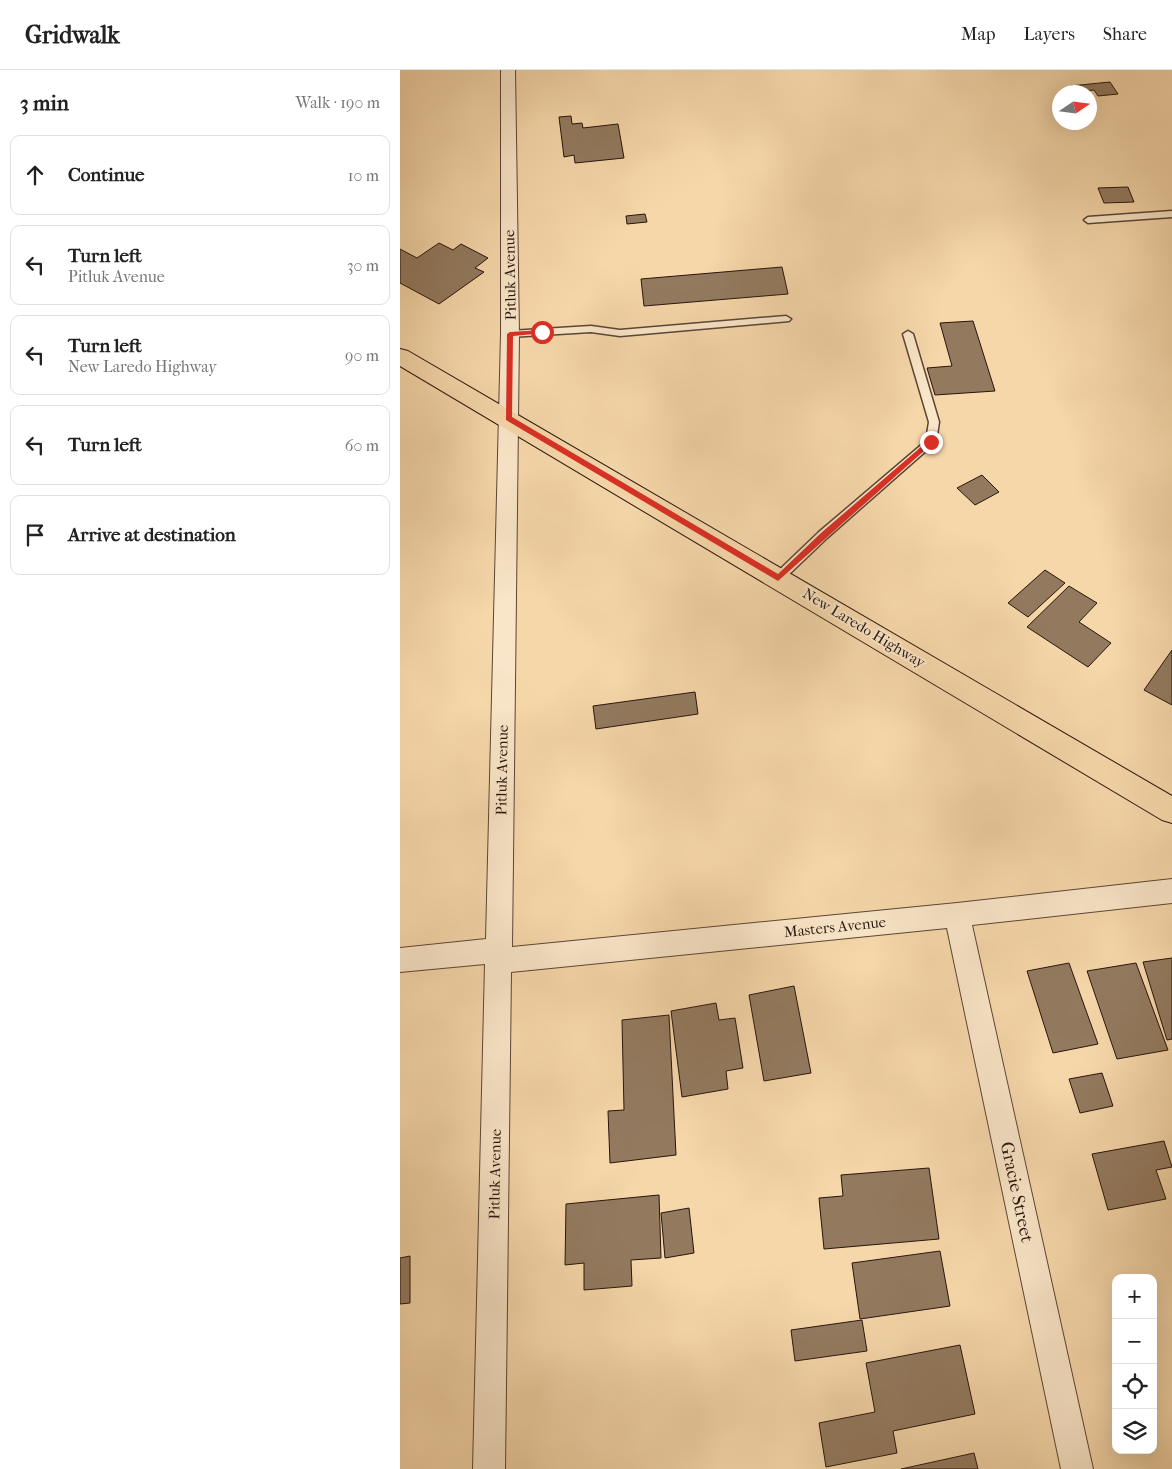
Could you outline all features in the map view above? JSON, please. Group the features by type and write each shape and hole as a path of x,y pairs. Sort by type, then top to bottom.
{"main road":[{"name":"New Laredo Highway","path":"400,356 1172,810"}],"street":[{"name":"Pitluk Avenue","path":"490,1469 510,334 508,70"},
{"name":"Masters Avenue","path":"400,960 498,955 957,915 1172,891"},
{"name":"Gracie Street","path":"957,915 1077,1469"}],"lane":[{"path":"1088,220 1172,214"},
{"path":"510,334 591,329 620,333 786,319"},
{"path":"778,578 823,535 931,442 934,422 908,334"}],"building":[{"path":"1110,82 1118,94 1098,96 1097,85 1080,85"},
{"path":"571,116 572,124 582,123 583,128 618,124 624,158 575,163 574,155 564,157 559,117"},
{"path":"1128,187 1134,202 1104,203 1098,188"},
{"path":"645,214 647,222 627,224 626,216"},
{"path":"439,243 453,250 461,244 488,258 475,268 484,272 439,304 400,283 400,249 417,258"},
{"path":"782,267 788,294 644,306 641,279"},
{"path":"973,321 995,391 935,395 927,368 952,366 940,323"},
{"path":"982,475 999,492 975,505 957,488"},
{"path":"1045,570 1065,583 1028,617 1008,603"},
{"path":"1069,586 1097,603 1079,622 1111,643 1088,667 1027,627"},
{"path":"1172,650 1172,705 1144,690"},
{"path":"695,692 698,714 596,729 593,706"},
{"path":"1172,958 1172,1039 1167,1040 1143,962"},
{"path":"1069,963 1098,1044 1053,1053 1027,971"},
{"path":"1136,963 1168,1050 1117,1059 1087,971"},
{"path":"794,986 811,1073 764,1081 749,995"},
{"path":"716,1003 719,1020 735,1018 743,1068 726,1071 728,1089 682,1097 671,1011"},
{"path":"669,1015 676,1155 610,1163 608,1111 624,1110 622,1020"},
{"path":"1102,1073 1113,1106 1080,1113 1069,1079"},
{"path":"1164,1141 1172,1167 1156,1170 1166,1199 1108,1210 1092,1154"},
{"path":"929,1168 939,1239 824,1249 819,1198 843,1196 841,1175"},
{"path":"659,1195 661,1258 631,1260 632,1286 584,1290 584,1263 565,1265 566,1204"},
{"path":"689,1208 694,1253 665,1258 661,1213"},
{"path":"940,1251 950,1306 860,1319 852,1263"},
{"path":"410,1256 410,1303 400,1304 400,1258"},
{"path":"862,1320 867,1351 795,1361 791,1330"},
{"path":"960,1345 975,1414 893,1431 897,1453 826,1467 819,1423 875,1412 866,1363"},
{"path":"974,1453 978,1469 901,1469"}],"route":[{"path":"542,332 510,334 508,418 778,578 823,535 931,442"}]}
